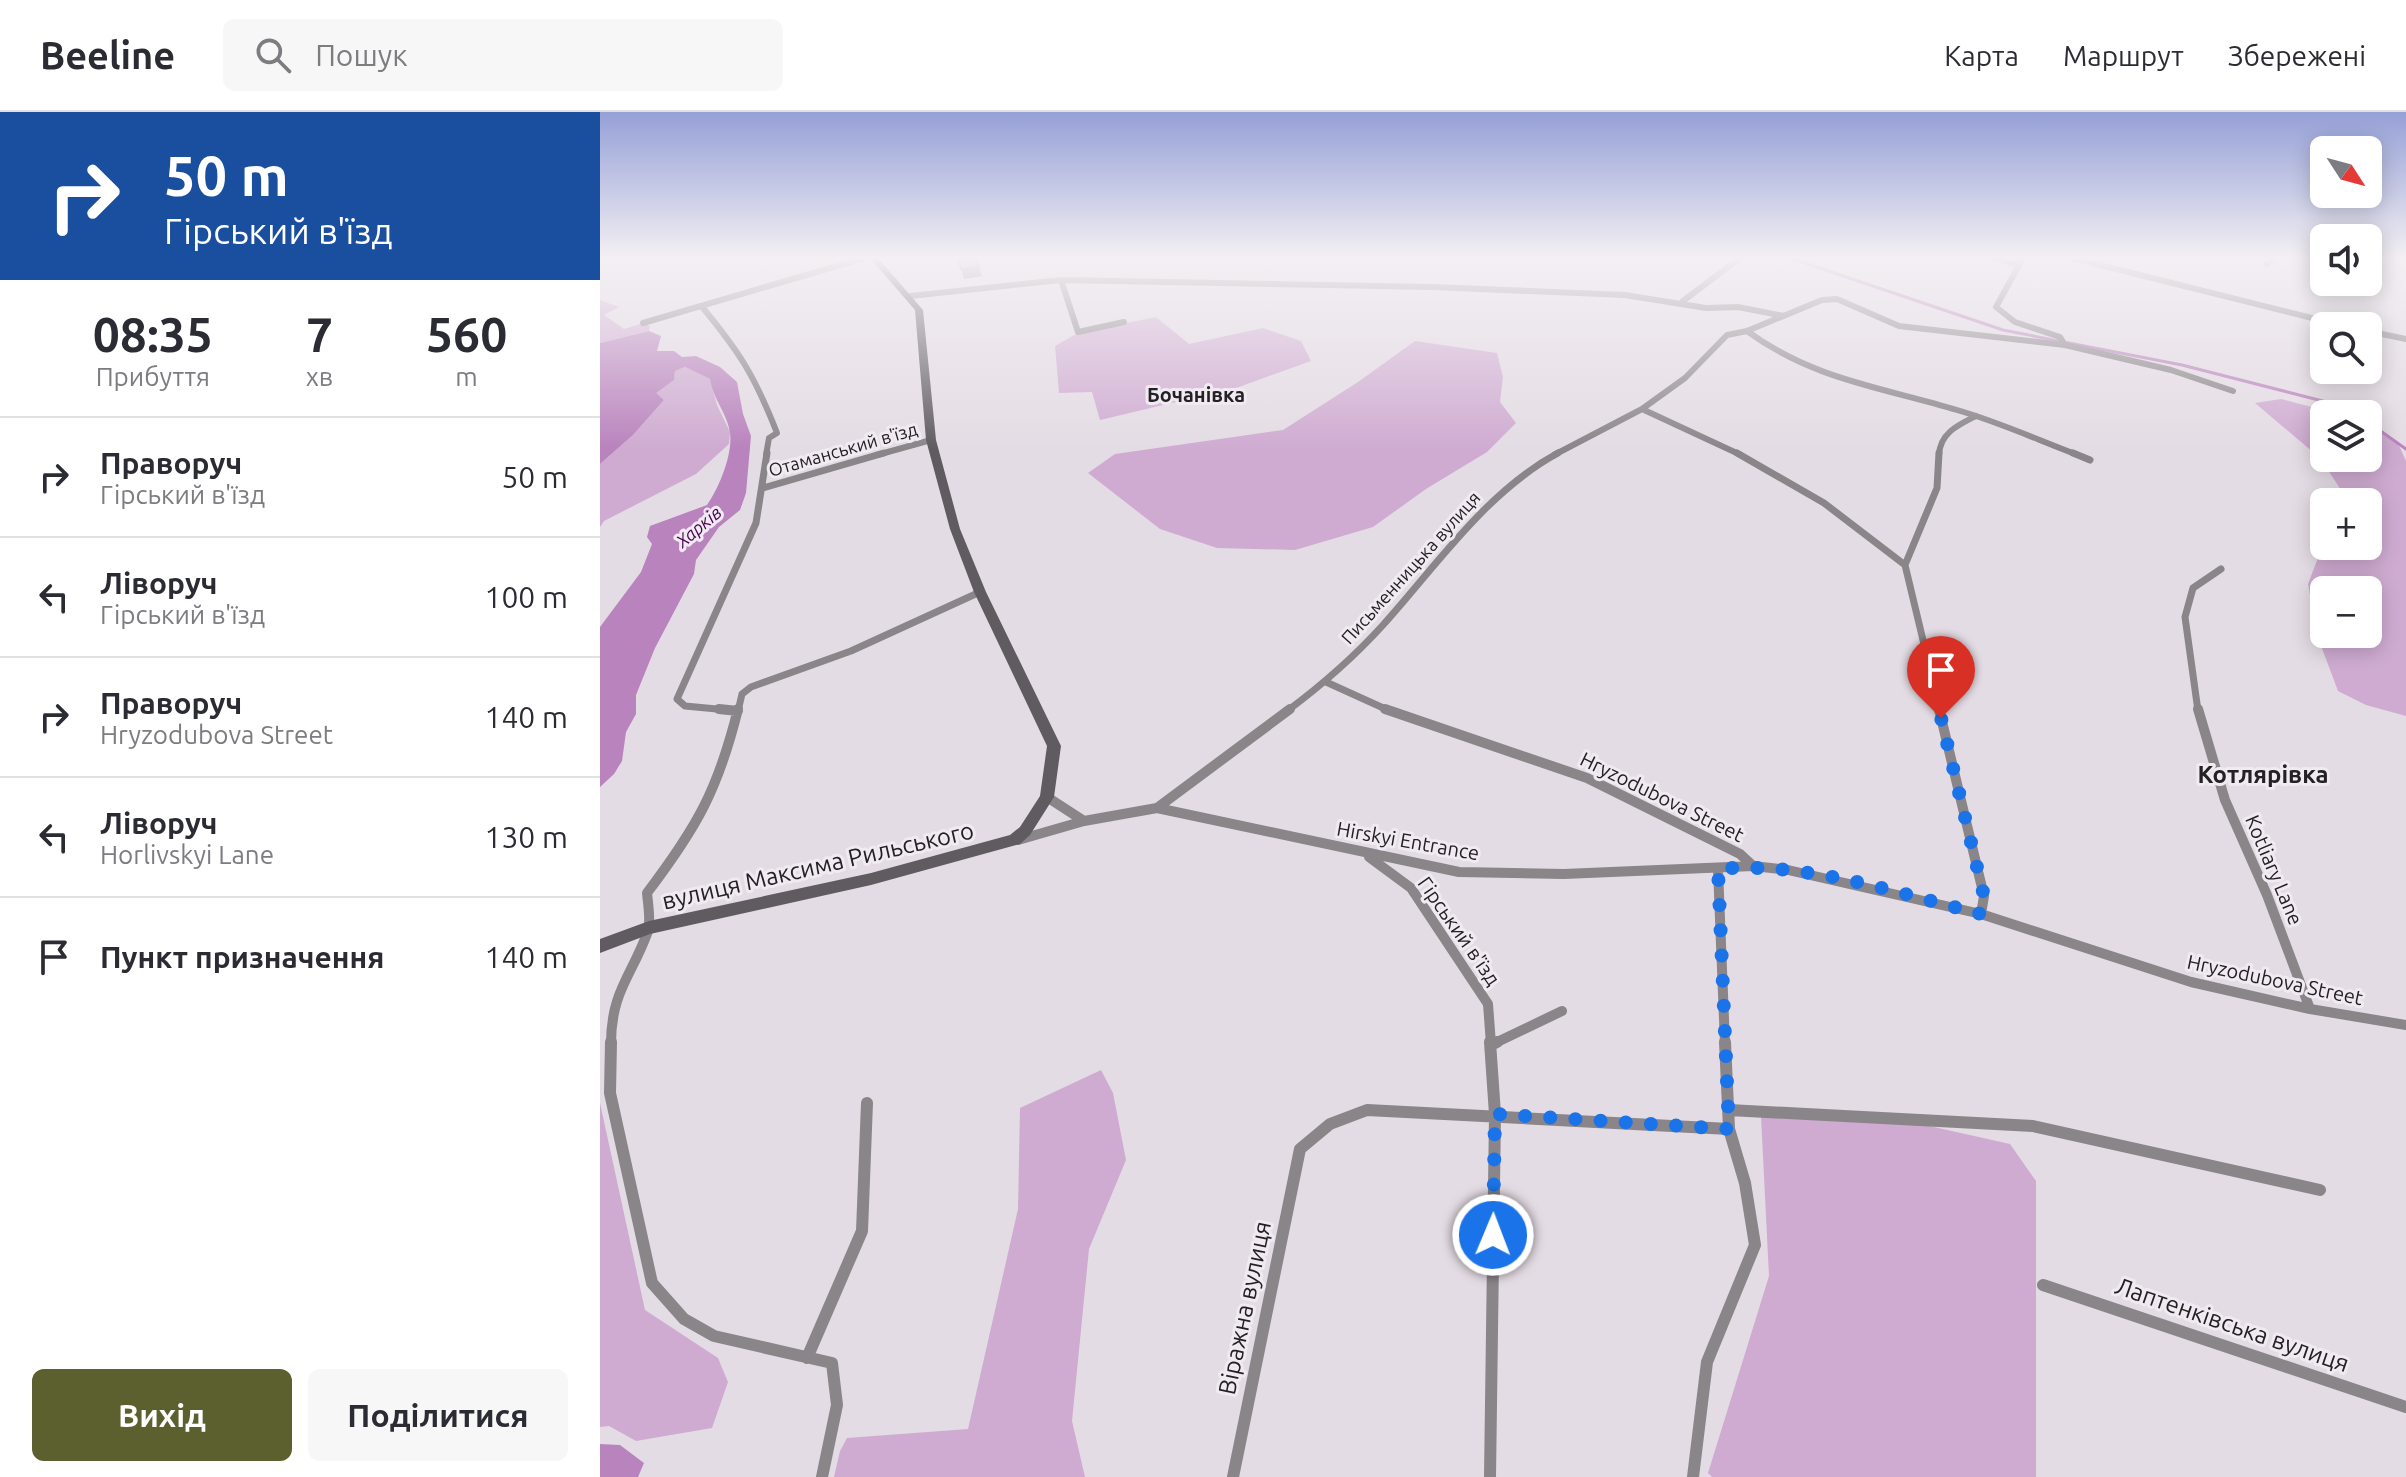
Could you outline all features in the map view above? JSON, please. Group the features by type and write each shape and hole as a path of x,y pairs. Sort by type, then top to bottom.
{"main road":[{"path":"920,322 931,440 955,529 980,592 1054,746 1047,797 1025,831 1015,840"},
{"name":"вулиця Максима Рильського","path":"649,928 871,879 1015,840"},
{"path":"600,946 649,928"}],"street":[{"path":"643,323 648,322"},
{"path":"714,322 741,354 773,417 777,433 769,438 756,523 677,699 692,708 738,711"},
{"path":"1075,322 1078,332 1124,322"},
{"name":"Письменницька вулиця","path":"1157,808 1326,682 1381,627 1489,504 1544,461 1642,409 1685,378 1727,335 1770,322"},
{"name":"Письменницька вулиця","path":"1890,322 1899,326 2065,345"},
{"path":"2015,322 2060,337 2065,345 2171,370 2221,384 2233,391"},
{"path":"1747,331 1775,355 1842,383 2009,425 2090,460"},
{"path":"2382,334 2406,339"},
{"path":"1642,409 1749,459 1824,503 1905,565"},
{"path":"1976,416 1952,428 1939,446 1937,488 1905,565 1984,896 1981,914"},
{"name":"Отаманський в'їзд","path":"763,488 931,440"},
{"name":"Kotliary Lane","path":"2221,569 2193,588 2185,617 2200,724 2225,800 2267,895 2310,1009"},
{"path":"649,928 647,893 698,821 723,769 742,694 751,687 851,651 980,592"},
{"name":"Hryzodubova Street","path":"1326,682 1409,720 1587,778 1740,854 1753,866 1857,884 1981,914 2191,982 2310,1009 2406,1025"},
{"path":"1047,797 1084,821"},
{"name":"вулиця Максима Рильського","path":"1015,840 1084,821 1157,808"},
{"name":"Hirskyi Entrance","path":"1157,808 1459,872 1564,874 1753,866"},
{"name":"Гірський в'їзд","path":"1368,855 1411,888 1462,960 1488,1004 1493,1044 1495,1114 1490,1477"},
{"path":"1693,1477 1707,1362 1755,1245 1745,1183 1729,1129 1718,869"},
{"name":"вулиця Максима Рильського","path":"649,928 619,988 611,1017 610,1093 652,1283 684,1319 714,1336 832,1363 839,1381 822,1477"},
{"path":"1493,1044 1562,1011"},
{"path":"807,1358 862,1231 867,1103"},
{"name":"Віражна вулиця","path":"1233,1477 1300,1149 1319,1130 1342,1116 1367,1110 1495,1114"},
{"path":"1729,1110 2033,1126 2320,1190"},
{"path":"1495,1114 1729,1129"},
{"name":"Лаптенківська вулиця","path":"2043,1285 2406,1407"}],"shaded area":[{"path":"600,322 614,322 624,329 643,323 650,326 649,331 600,343"},
{"path":"1133,322 1162,322 1189,344 1263,328 1301,341 1311,361 1239,387 1100,420 1092,392 1059,393 1055,346 1078,333"},
{"path":"1415,341 1497,353 1503,377 1500,402 1516,423 1487,452 1426,489 1373,527 1295,550 1217,548 1160,529 1088,473 1115,454 1283,430"},
{"path":"685,367 710,379 717,405 730,432 729,444 696,474 604,521 600,527 600,464 633,435 664,400 655,393 674,380 675,371"},
{"path":"2281,399 2310,407 2310,450 2255,403"},
{"path":"2382,433 2397,441 2406,461 2406,716 2366,705 2338,691 2322,648 2382,648 2382,576 2311,576 2317,560 2382,560 2382,488 2340,488 2329,472 2382,472"},
{"path":"1101,1070 1113,1093 1126,1160 1089,1249 1072,1421 1085,1477 834,1477 840,1451 847,1438 968,1429 1018,1209 1020,1108"},
{"path":"600,1103 645,1310 718,1358 728,1382 712,1428 636,1441 609,1426 600,1427"},
{"path":"1761,1117 1889,1117 2010,1144 2036,1181 2036,1477 1712,1477 1708,1473 1769,1276"}],"water":[{"name":"Харків","path":"649,331 661,336 657,351 674,351 682,357 696,356 720,367 737,382 751,436 746,493 740,510 719,527 696,560 694,574 655,648 636,695 636,714 626,732 622,761 600,787 600,627 641,572 652,544 647,537 650,526 707,505 716,490 729,451 729,426 710,379 685,367 675,371 674,380 656,393 664,400 633,435 600,464 600,343"},
{"path":"600,1444 620,1445 644,1463 638,1477 600,1477"}],"waterway":[{"path":"1978,322 2003,330 2182,365 2319,400"},
{"path":"2382,432 2406,449"}],"district":[{"name":"Бочанівка","path":"1196,395"},
{"name":"Котлярівка","path":"2263,775"}],"route":[{"path":"1493,1235 1495,1114 1729,1129 1718,869 1753,866 1788,870 1981,914 1984,896 1941,718"}]}
